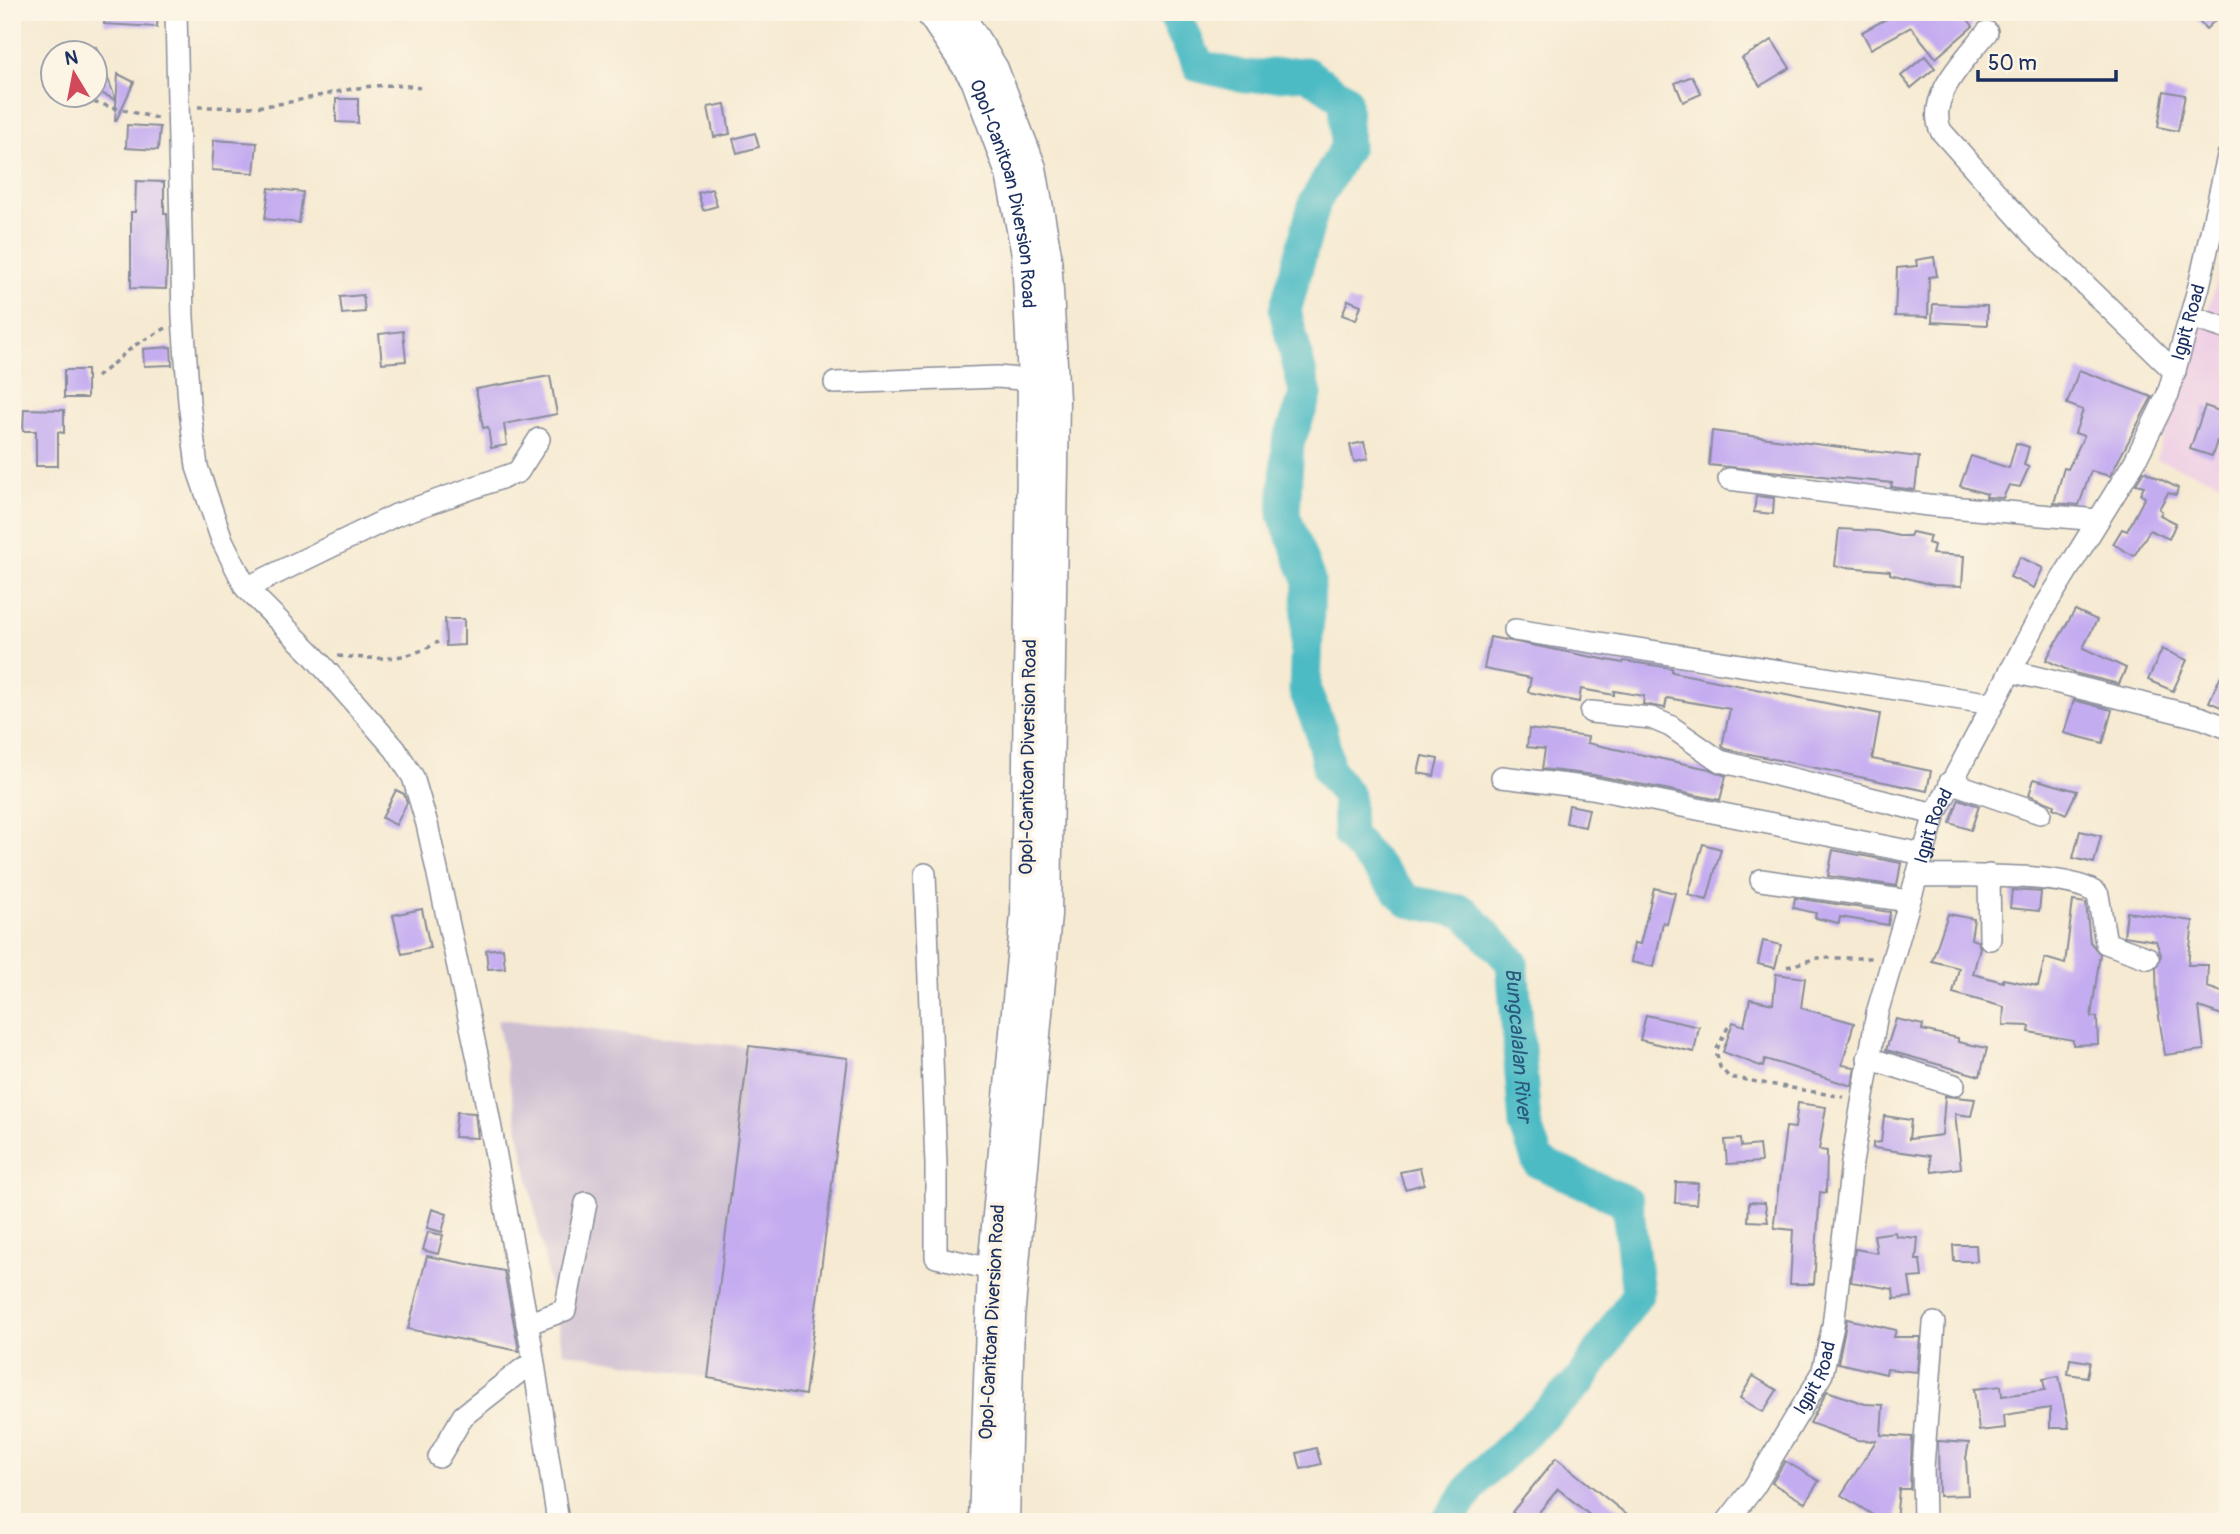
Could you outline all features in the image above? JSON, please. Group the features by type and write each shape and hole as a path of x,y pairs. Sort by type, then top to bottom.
{"main road":[{"name":"Opol-Canitoan Diversion Road","path":"930,12 975,79 1010,174 1026,254 1032,380 1025,914 992,1269 983,1522"},
{"name":"Opol-Canitoan Diversion Road","path":"958,12 994,69 1032,168 1042,211 1047,255 1055,401 1047,915 1010,1318 1005,1522"}],"street":[{"path":"176,12 183,318 197,467 222,540 246,588 312,654 395,749 413,777 427,824 478,1059 527,1324 558,1522"},
{"path":"1987,32 1950,81 1937,104 1935,119 1941,131 2025,225 2175,372"},
{"name":"Igpit Road","path":"1727,1522 1754,1487 1822,1374 1833,1326 1868,1058 1877,1013 1935,814 2010,671 2135,461 2175,372 2191,317 2228,156"},
{"path":"2191,317 2228,329"},
{"path":"835,383 986,378 1032,380"},
{"path":"246,588 396,515 518,472 539,439"},
{"path":"1729,479 1928,505 2098,520"},
{"path":"1515,630 1993,704"},
{"path":"2010,671 2202,718 2228,728"},
{"path":"1591,712 1651,718 1670,726 1720,761 1935,814"},
{"path":"1502,777 1592,788 1923,854"},
{"path":"1950,782 2040,813"},
{"path":"925,874 936,1137 936,1257 992,1269"},
{"path":"1917,876 1989,875 2082,885 2094,891 2101,903 2106,943 2118,950 2148,958"},
{"path":"1989,875 1990,939"},
{"path":"1761,880 1909,901"},
{"path":"1868,1058 1954,1085"},
{"path":"527,1324 565,1310 586,1203"},
{"path":"1924,1522 1923,1467 1934,1323"},
{"path":"439,1457 463,1416 524,1368 534,1365"}],"path":[{"path":"108,104 179,115 264,106 369,88 420,88"},
{"path":"97,377 135,345 183,318"},
{"path":"312,654 384,660 422,652 438,642"},
{"path":"1787,967 1816,958 1893,959"},
{"path":"1728,1027 1716,1051 1720,1067 1729,1077 1862,1101"}],"shaded area":[{"path":"2228,230 2228,485 2156,459 2215,288"},
{"path":"497,1019 848,1058 805,1395 563,1352"}],"building":[{"path":"105,12 158,12 157,27 104,24"},
{"path":"1899,12 1962,12 1973,26 1936,58 1911,27 1871,49 1862,32"},
{"path":"2190,12 2224,12 2206,29"},
{"path":"1772,40 1790,68 1760,86 1742,58"},
{"path":"1925,56 1935,68 1911,88 1901,76"},
{"path":"118,74 134,82 115,121"},
{"path":"1692,76 1701,94 1683,102 1675,83"},
{"path":"108,79 116,100 108,96"},
{"path":"2164,91 2185,95 2178,131 2158,127"},
{"path":"336,99 358,99 358,123 336,122"},
{"path":"725,104 730,134 714,137 708,107"},
{"path":"127,125 160,127 158,150 126,148"},
{"path":"755,133 759,147 737,153 733,139"},
{"path":"214,140 257,143 254,173 212,170"},
{"path":"136,181 164,182 164,214 167,214 168,232 166,289 131,288 131,212 135,212"},
{"path":"269,188 303,192 299,223 265,219"},
{"path":"712,189 717,206 703,210 698,193"},
{"path":"1934,257 1937,276 1929,277 1928,317 1895,316 1897,268 1917,266 1916,260"},
{"path":"363,295 365,312 342,314 340,297"},
{"path":"1348,300 1361,305 1356,320 1342,315"},
{"path":"1933,304 1987,306 1987,325 1932,322"},
{"path":"403,331 406,361 382,363 379,334"},
{"path":"171,347 172,365 144,366 143,349"},
{"path":"64,370 87,370 87,398 64,398"},
{"path":"2079,370 2152,397 2110,476 2091,471 2079,505 2054,503 2064,468 2068,469 2084,436 2075,433 2083,410 2067,404"},
{"path":"550,376 557,414 504,424 507,445 491,448 488,427 483,428 476,389"},
{"path":"2205,406 2228,414 2228,445 2217,441 2212,456 2190,449"},
{"path":"24,409 64,410 64,433 58,432 58,466 36,466 36,431 23,431"},
{"path":"1712,431 1919,457 1915,490 1891,487 1892,483 1709,465"},
{"path":"1364,442 1368,459 1354,462 1350,445"},
{"path":"2016,443 2029,447 2024,465 2029,467 2020,487 2009,485 2003,498 1986,497 1987,494 1960,486 1971,456 2009,468"},
{"path":"2144,471 2178,488 2176,495 2168,493 2159,509 2162,511 2160,515 2176,523 2169,539 2150,530 2134,556 2113,544 2122,529 2127,531 2145,497 2140,494 2144,486 2136,484"},
{"path":"1756,496 1774,498 1773,514 1754,512"},
{"path":"1839,529 1878,531 1899,536 1910,536 1912,532 1930,536 1928,543 1934,545 1932,554 1964,556 1962,586 1934,585 1890,574 1890,571 1835,566"},
{"path":"2020,557 2043,568 2034,588 2010,577"},
{"path":"2075,610 2097,620 2083,648 2126,668 2119,684 2074,673 2046,660"},
{"path":"445,619 464,619 464,645 446,646"},
{"path":"1490,637 1623,663 1672,668 1672,672 1880,714 1872,759 1931,771 1927,791 1726,749 1722,746 1730,709 1667,698 1665,708 1643,704 1644,696 1614,691 1614,695 1581,689 1579,702 1528,692 1531,678 1484,669"},
{"path":"2162,649 2187,660 2173,691 2148,680"},
{"path":"2228,660 2228,710 2209,702"},
{"path":"2074,700 2112,710 2103,743 2064,733"},
{"path":"1529,729 1588,737 1587,743 1709,769 1726,776 1720,800 1594,775 1542,769 1545,749 1527,747"},
{"path":"1422,756 1438,759 1434,776 1418,773"},
{"path":"2034,779 2077,791 2066,814 2053,808 2054,805 2029,795"},
{"path":"396,790 404,794 407,803 396,825 382,818"},
{"path":"1959,799 1979,806 1971,830 1950,823"},
{"path":"1569,805 1589,809 1585,827 1566,823"},
{"path":"2080,831 2101,836 2094,863 2073,858"},
{"path":"1703,844 1721,849 1707,900 1688,895"},
{"path":"1833,850 1901,863 1897,886 1828,876"},
{"path":"1654,888 1675,893 1667,924 1663,922 1654,967 1631,962 1634,943 1640,944"},
{"path":"2012,890 2041,892 2039,911 2010,908"},
{"path":"1795,898 1890,912 1888,925 1840,917 1839,923 1815,918 1816,913 1793,908"},
{"path":"2073,901 2086,903 2090,942 2100,954 2091,1017 2097,1017 2098,1044 2073,1045 2073,1040 2029,1032 2030,1026 2003,1025 2004,1007 1953,993 1959,968 1932,961 1948,914 1974,919 1971,939 1977,941 1980,947 1973,974 2003,982 2003,979 2038,986 2045,958 2065,964"},
{"path":"422,909 430,948 402,954 393,915"},
{"path":"2127,912 2193,921 2188,965 2208,965 2207,987 2228,994 2228,1017 2199,1007 2204,1050 2165,1055 2157,1004 2156,968 2161,955 2156,941 2124,936"},
{"path":"1763,941 1781,945 1775,968 1758,964"},
{"path":"503,948 505,968 488,969 486,950"},
{"path":"1776,974 1805,978 1801,1008 1854,1023 1842,1065 1855,1067 1852,1086 1765,1059 1763,1067 1723,1052 1733,1022 1744,1026 1750,999 1773,1004"},
{"path":"1646,1015 1699,1027 1694,1052 1640,1040"},
{"path":"1896,1019 1923,1025 1922,1030 1958,1038 1958,1042 1987,1048 1980,1076 1886,1050"},
{"path":"749,1046 848,1058 805,1395 708,1378"},
{"path":"1945,1096 1975,1099 1971,1116 1955,1114 1961,1168 1932,1172 1930,1156 1873,1148 1873,1143 1881,1142 1884,1116 1911,1120 1909,1139 1942,1135"},
{"path":"1798,1103 1826,1107 1819,1150 1827,1151 1826,1193 1820,1192 1814,1284 1790,1284 1793,1230 1775,1228 1774,1222 1786,1127 1795,1128"},
{"path":"457,1112 475,1113 478,1138 454,1137"},
{"path":"1740,1139 1741,1147 1759,1145 1761,1162 1727,1164 1725,1140"},
{"path":"1420,1168 1424,1184 1405,1189 1400,1172"},
{"path":"1676,1182 1698,1183 1696,1204 1675,1203"},
{"path":"1749,1202 1765,1203 1768,1222 1748,1221"},
{"path":"432,1209 447,1214 442,1232 427,1228"},
{"path":"428,1232 443,1235 438,1254 423,1250"},
{"path":"1895,1232 1896,1236 1918,1238 1916,1260 1920,1260 1922,1277 1909,1278 1912,1297 1894,1299 1893,1289 1851,1282 1855,1249 1877,1253 1874,1235"},
{"path":"1953,1245 1976,1245 1977,1261 1954,1261"},
{"path":"427,1256 504,1271 519,1351 408,1329"},
{"path":"1847,1319 1896,1330 1894,1337 1920,1337 1917,1372 1887,1369 1886,1374 1838,1363"},
{"path":"2070,1359 2090,1362 2087,1377 2068,1374"},
{"path":"1753,1376 1777,1390 1763,1412 1740,1398"},
{"path":"2059,1376 2069,1428 2050,1428 2050,1408 2004,1415 2005,1428 1979,1431 1974,1389 2001,1386 2002,1396 2045,1390 2043,1379"},
{"path":"1827,1391 1865,1404 1883,1405 1881,1435 1912,1437 1910,1489 1899,1489 1896,1522 1875,1522 1876,1517 1841,1495 1876,1441 1858,1440 1810,1423"},
{"path":"1938,1441 1969,1443 1966,1458 1968,1495 1939,1496"},
{"path":"1316,1448 1321,1464 1301,1469 1297,1453"},
{"path":"1556,1458 1636,1522 1598,1522 1558,1489 1531,1522 1524,1522 1512,1512"},
{"path":"1785,1461 1819,1481 1805,1503 1772,1483"}],"waterway":[{"name":"Bungcalalan River","path":"1173,12 1199,66 1245,77 1306,73 1345,99 1347,146 1315,202 1285,311 1306,395 1288,443 1284,515 1309,580 1305,690 1321,731 1329,771 1348,796 1349,835 1408,901 1464,912 1512,962 1525,1124 1538,1162 1627,1202 1638,1293 1580,1381 1479,1477 1447,1522"}]}
